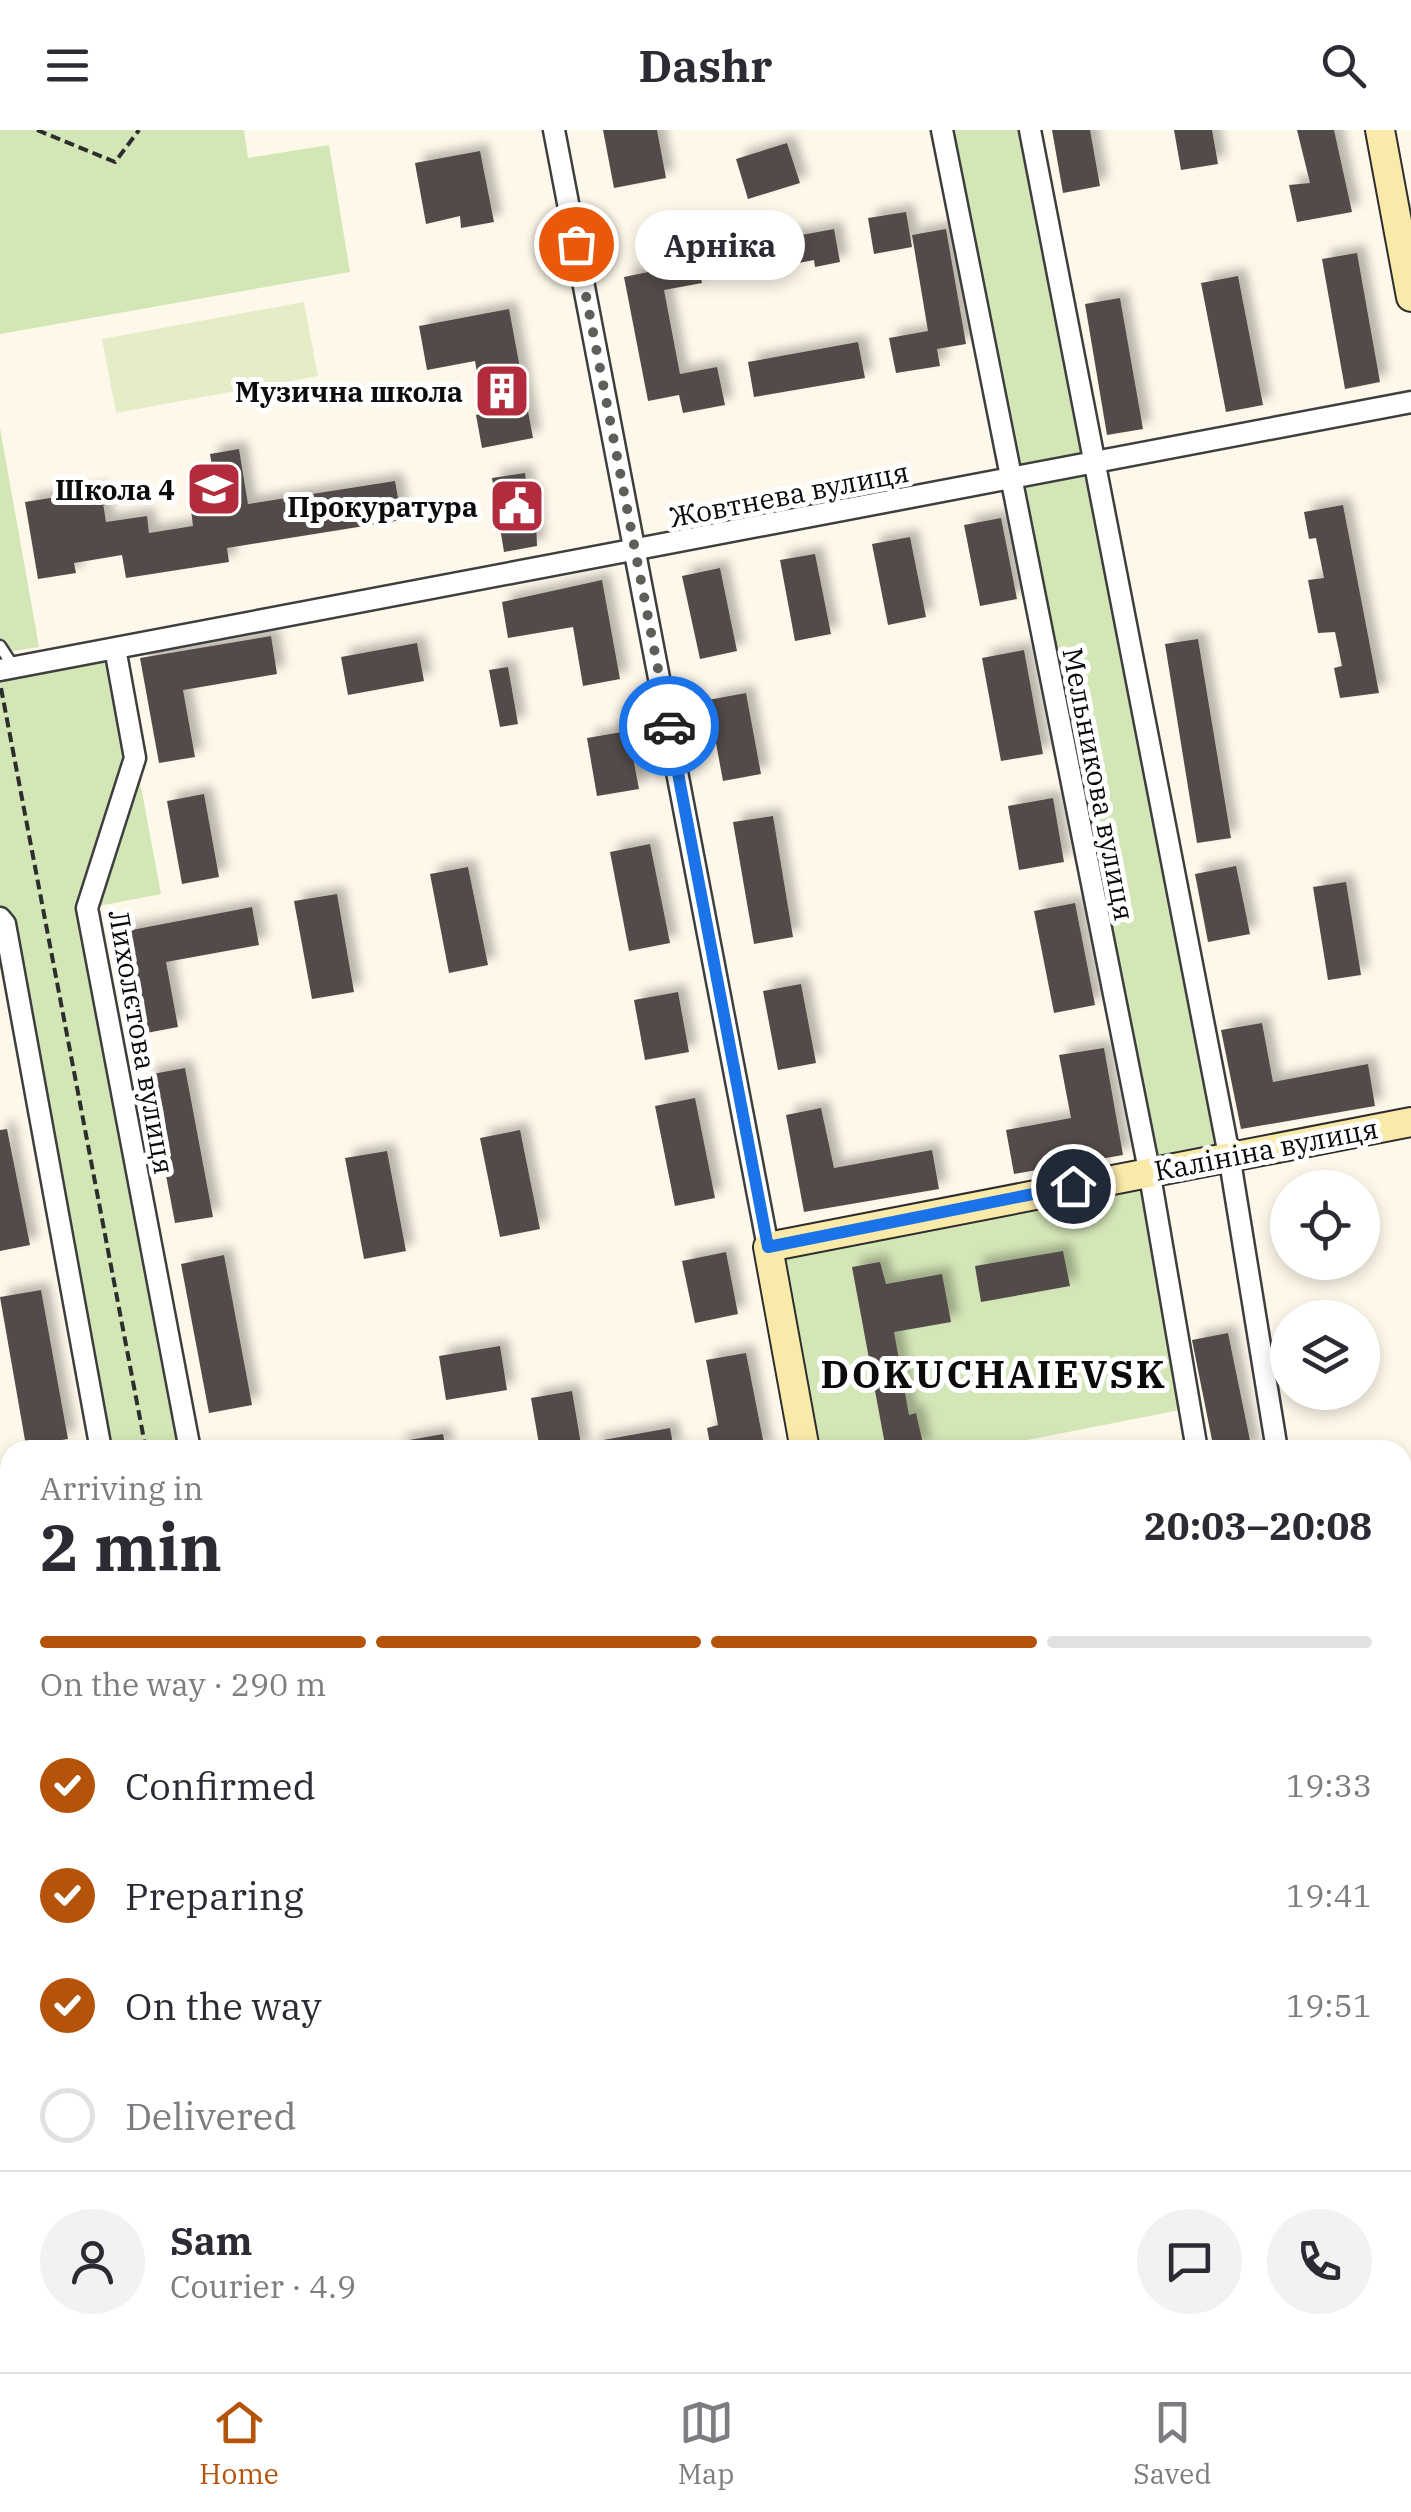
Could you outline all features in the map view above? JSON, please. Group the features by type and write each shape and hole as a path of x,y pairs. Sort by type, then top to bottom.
{"main road":[{"path":"1380,130 1411,297"},
{"name":"Калініна вулиця","path":"768,1247 1411,1122"},
{"path":"768,1247 803,1440"}],"street":[{"path":"554,130 768,1247"},
{"name":"Мельникова вулиця","path":"942,130 1149,1170 1195,1440"},
{"name":"Мельникова вулиця","path":"1030,130 1229,1155 1275,1440"},
{"name":"Жовтнева вулиця","path":"5,673 115,648 1411,402"},
{"name":"Лихолєтова вулиця","path":"115,648 136,758 87,908 188,1440"},
{"path":"0,918 5,924 99,1440"}],"lane":[{"path":"0,646 5,673"}],"path":[{"path":"37,130 115,162 139,130"},
{"path":"5,673 144,1440"}],"green space":[{"path":"0,130 244,130 248,158 329,145 350,272 0,334"},
{"path":"941,130 1030,130 1227,1143 1147,1158"},
{"path":"304,302 318,376 116,413 102,339"},
{"path":"0,428 39,647 0,653"},
{"path":"115,648 161,894 88,908 188,1440 99,1440 0,925 0,670"},
{"path":"1152,1182 1190,1408 1027,1440 817,1440 782,1255"}],"building":[{"path":"603,130 657,130 666,178 614,188"},
{"path":"1052,130 1090,130 1100,186 1063,193"},
{"path":"1174,130 1212,130 1218,164 1181,170"},
{"path":"1297,130 1334,130 1352,212 1297,222 1289,185 1310,183"},
{"path":"787,143 800,183 748,199 736,159"},
{"path":"480,151 494,222 461,228 460,216 426,224 415,163"},
{"path":"906,212 912,247 874,254 868,218"},
{"path":"834,229 840,262 815,267 814,260 730,276 726,249"},
{"path":"946,229 966,344 937,349 940,366 896,373 889,338 928,331 912,235"},
{"path":"694,245 702,283 664,290 680,374 717,367 725,405 683,413 679,395 648,401 624,277 658,270 655,252"},
{"path":"1357,253 1380,382 1345,389 1322,259"},
{"path":"1238,276 1263,405 1226,412 1201,283"},
{"path":"1120,298 1143,429 1107,435 1085,304"},
{"name":"Музична школа","path":"509,309 533,438 482,448 476,415 484,413 475,361 427,370 419,326"},
{"path":"858,342 865,378 754,397 748,362"},
{"path":"239,449 248,504 395,481 402,520 227,548 229,562 126,578 122,555 74,563 76,573 38,579 25,502 101,490 106,522 147,516 149,533 193,526 191,510 218,505 210,454"},
{"name":"Прокуратура","path":"525,473 528,494 535,493 537,546 504,552 492,478"},
{"path":"1343,505 1379,693 1340,698 1334,668 1342,666 1335,632 1318,633 1308,580 1324,578 1316,538 1309,539 1304,512"},
{"path":"1001,518 1017,599 980,606 964,525"},
{"path":"910,537 926,617 888,625 872,544"},
{"path":"815,554 831,634 795,641 780,560"},
{"path":"720,568 737,651 700,659 682,576"},
{"path":"602,580 620,679 583,686 573,627 508,638 502,602"},
{"path":"271,636 277,674 183,690 195,757 159,763 140,658"},
{"path":"1198,639 1231,838 1197,843 1165,644"},
{"path":"417,643 424,681 348,695 341,657"},
{"path":"1024,650 1043,754 1001,761 982,658"},
{"path":"508,667 518,724 500,727 489,670"},
{"path":"746,693 761,774 723,781 708,700"},
{"path":"628,731 639,789 597,796 587,738"},
{"path":"204,794 219,877 182,884 167,801"},
{"path":"1053,798 1064,862 1019,870 1008,806"},
{"path":"773,816 793,937 754,944 733,822"},
{"path":"650,844 670,943 629,951 610,852"},
{"path":"1236,866 1250,934 1208,942 1195,874"},
{"path":"468,867 488,965 449,973 430,874"},
{"path":"1346,882 1361,975 1328,980 1313,887"},
{"path":"337,894 354,992 312,999 294,901"},
{"path":"1075,903 1095,1005 1054,1013 1034,911"},
{"path":"252,907 259,945 166,962 178,1027 141,1034 121,932"},
{"path":"801,984 816,1063 778,1070 763,991"},
{"path":"678,992 689,1052 645,1060 634,1000"},
{"path":"1262,1023 1273,1082 1368,1064 1375,1106 1241,1129 1221,1030"},
{"path":"1104,1048 1123,1155 1014,1174 1006,1130 1071,1118 1059,1055"},
{"path":"185,1068 213,1217 175,1223 147,1075"},
{"path":"695,1098 715,1198 675,1206 655,1106"},
{"path":"821,1108 834,1168 932,1150 939,1189 804,1212 786,1115"},
{"path":"7,1129 30,1245 0,1251 0,1130"},
{"path":"520,1130 540,1229 500,1237 480,1138"},
{"path":"387,1151 406,1251 364,1259 345,1158"},
{"path":"1063,1251 1070,1286 981,1302 975,1266"},
{"path":"726,1252 738,1314 695,1323 682,1261"},
{"path":"224,1255 252,1405 209,1413 181,1264"},
{"path":"880,1262 886,1284 942,1274 951,1322 894,1332 909,1415 916,1413 922,1440 884,1440 852,1267"},
{"path":"41,1290 68,1439 25,1440 0,1297"},
{"path":"1228,1333 1250,1440 1212,1440 1192,1340"},
{"path":"500,1346 507,1390 446,1400 439,1356"},
{"path":"746,1353 763,1440 709,1440 707,1428 718,1425 706,1360"},
{"path":"572,1391 580,1440 538,1440 531,1398"},
{"path":"670,1428 672,1440 603,1440"},
{"path":"443,1434 444,1440 409,1440"}],"way so far":[{"path":"576,244 669,726"}],"place":[{"name":"Арніка","path":"576,244"},
{"name":"Музична школа","path":"502,391"},
{"name":"Школа 4","path":"214,489"},
{"name":"Прокуратура","path":"517,506"}],"district":[{"name":"DOKUCHAIEVSK","path":"994,1373"}],"route":[{"path":"669,726 768,1247 1073,1186"}]}
